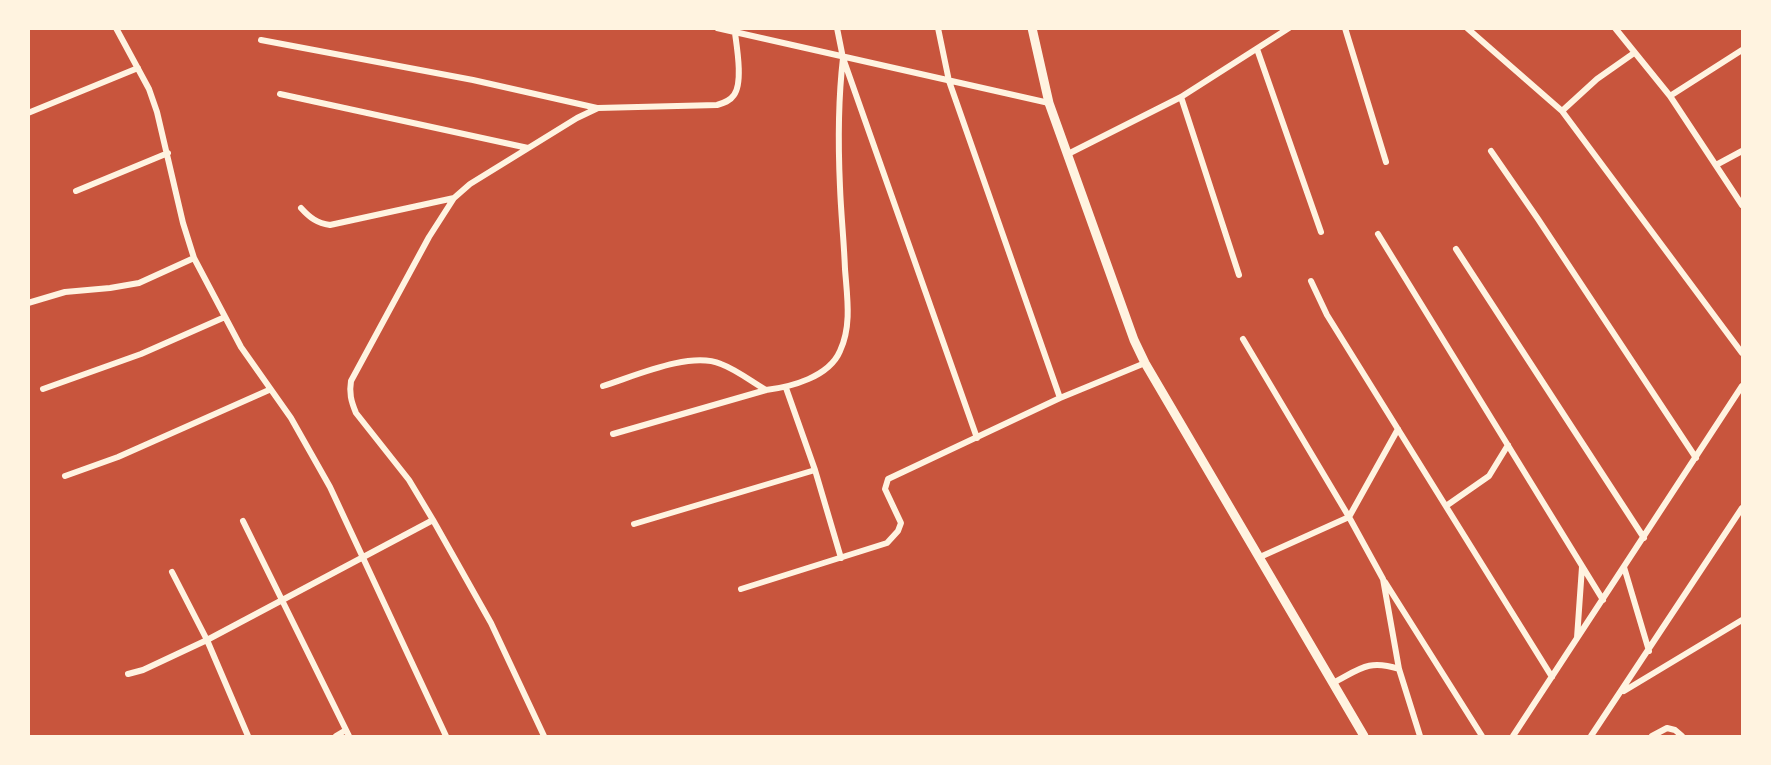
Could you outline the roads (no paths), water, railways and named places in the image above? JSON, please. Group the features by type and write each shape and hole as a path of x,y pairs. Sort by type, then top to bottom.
{"main road":[{"path":"1032,28 1049,103 1134,340 1145,363 1364,736"}],"street":[{"path":"116,28 138,68 157,112 183,223 194,258 241,347 269,390 291,418 330,487 446,736"},
{"path":"717,28 1049,103"},
{"path":"753,28 755,37"},
{"path":"837,28 843,58 977,438"},
{"path":"938,28 949,81 1060,398"},
{"path":"1068,154 1181,97 1289,28"},
{"path":"1346,28 1386,162"},
{"path":"1467,28 1562,111 1743,353"},
{"path":"1615,28 1670,96 1743,205"},
{"path":"261,40 598,108 717,105 726,102 736,92 738,83 735,33"},
{"path":"1257,49 1322,232"},
{"path":"1670,96 1743,51"},
{"path":"1562,111 1597,79 1634,53"},
{"path":"613,434 766,390 786,388 825,369 840,353 846,333 848,310 840,186 839,94 843,58"},
{"path":"28,114 138,68"},
{"path":"280,94 528,148"},
{"path":"1181,97 1239,275"},
{"path":"544,736 491,623 433,520 409,480 356,412 350,400 349,391 351,381 366,352 429,237 454,198 470,184 577,118 598,108"},
{"path":"1491,151 1696,458"},
{"path":"1716,165 1743,151"},
{"path":"76,191 168,153"},
{"path":"301,208 309,217 330,225 454,198"},
{"path":"1378,234 1603,600"},
{"path":"1456,249 1644,537"},
{"path":"28,303 64,292 139,283 194,258"},
{"path":"1311,281 1327,315 1552,677"},
{"path":"43,389 141,354 225,317"},
{"path":"1243,339 1349,517 1383,579 1482,736"},
{"path":"603,386 686,360 704,359 722,364 766,390"},
{"path":"741,589 886,543 898,531 901,524 885,489 888,479 1060,398 1145,363"},
{"path":"1513,736 1743,386"},
{"path":"786,388 815,470 841,558"},
{"path":"65,476 118,457 269,390"},
{"path":"1260,557 1349,517 1398,429"},
{"path":"1446,506 1490,476 1508,445"},
{"path":"634,524 815,470"},
{"path":"1591,736 1743,508"},
{"path":"1731,525 1743,518"},
{"path":"128,674 143,670 207,640 433,520"},
{"path":"243,521 348,734 336,736"},
{"path":"1577,640 1582,566"},
{"path":"1624,567 1648,651"},
{"path":"172,572 207,640 248,736"},
{"path":"1383,579 1399,669 1420,736"},
{"path":"1621,693 1743,620"},
{"path":"1333,682 1370,664 1384,664 1399,669"},
{"path":"1652,736 1667,728 1675,730 1682,736"}]}
